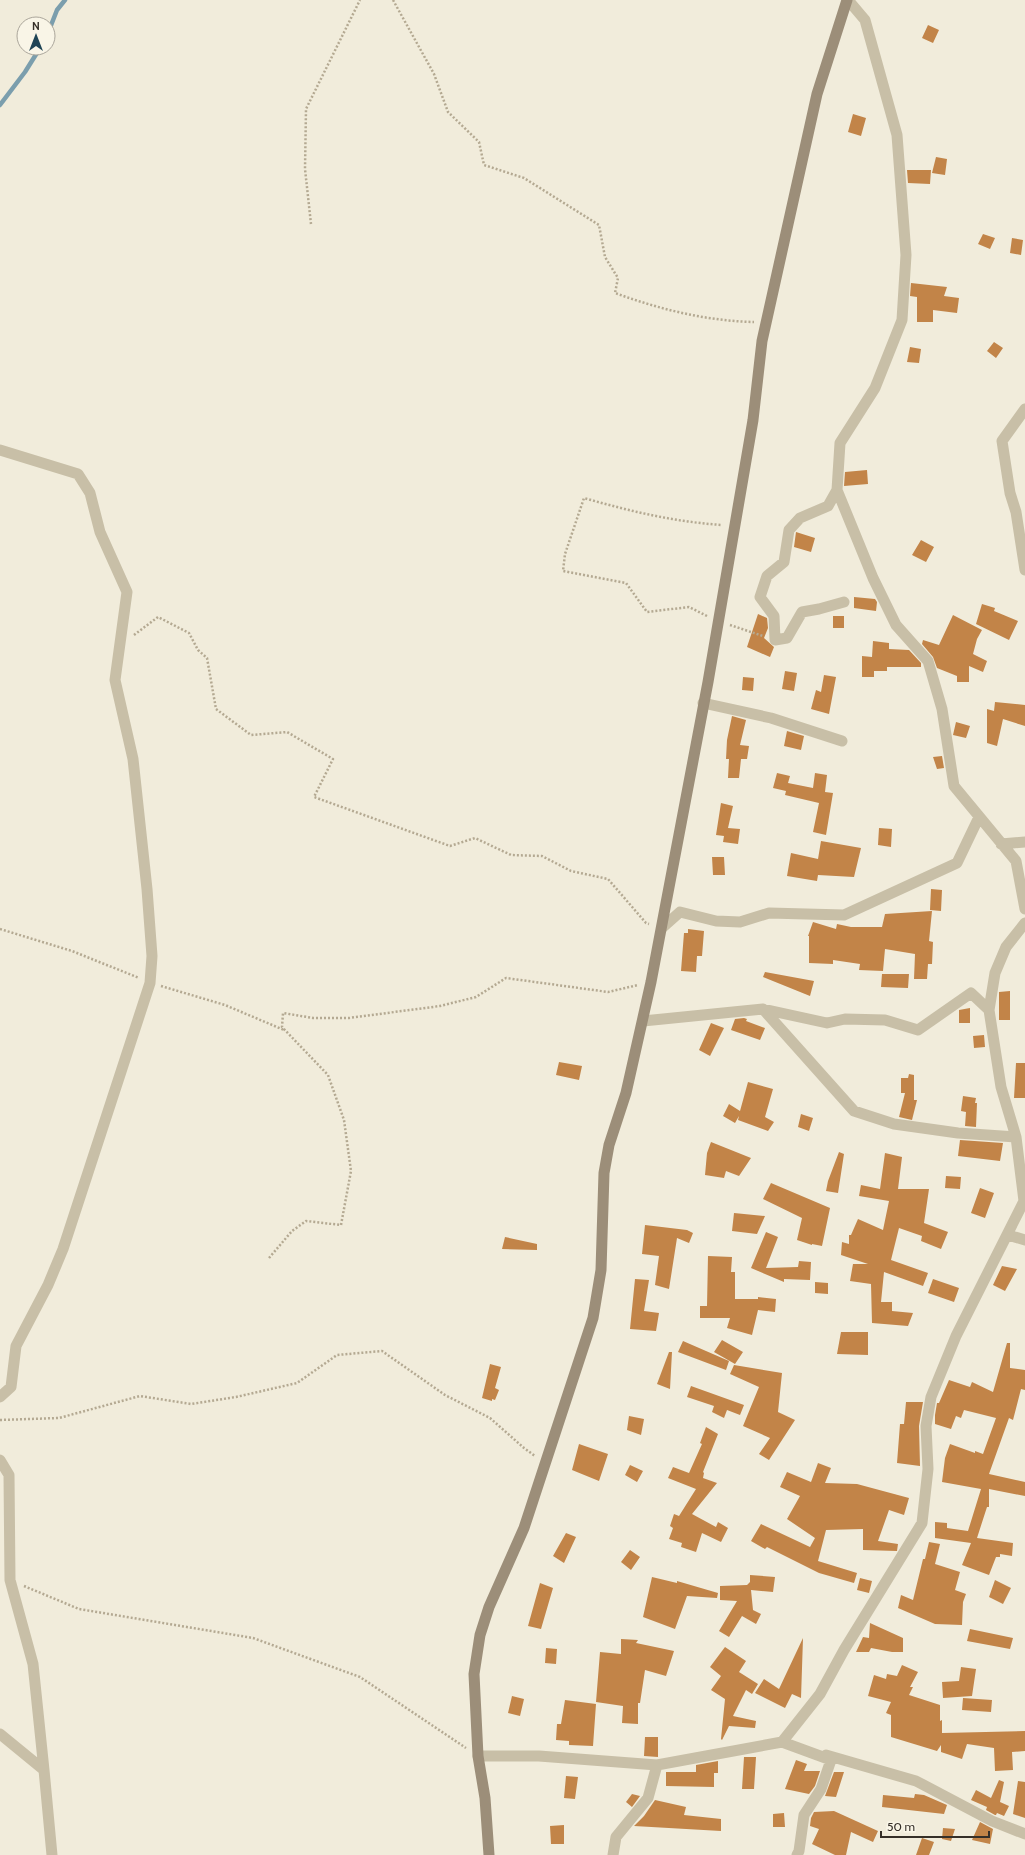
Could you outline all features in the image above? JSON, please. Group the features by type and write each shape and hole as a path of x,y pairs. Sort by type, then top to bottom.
{"main road":[{"path":"489,1855 485,1798 478,1756 474,1674 480,1635 489,1607 524,1528 593,1318 601,1270 604,1173 609,1145 626,1092 643,1021 662,928 719,622 753,420 762,341 818,94 847,0"}],"street":[{"path":"844,602 819,610 802,612 787,638 775,640 774,616 760,597 767,576 784,562 789,530 800,518 828,506 837,490 840,443 876,388 902,320 906,255 897,135 865,20 847,0"},
{"path":"1025,409 1002,441 1010,493 1016,512 1025,570"},
{"path":"0,450 78,474 90,493 100,532 127,592 115,680 133,759 148,889 152,956 150,982 64,1249 48,1285 16,1346 11,1387 0,1397"},
{"path":"837,490 873,578 896,624 928,661 942,709 954,786 1016,861 1025,909"},
{"path":"703,704 771,718 842,742"},
{"path":"662,928 680,912 716,921 740,922 769,913 844,915 957,863 979,817"},
{"path":"1001,844 1025,842"},
{"path":"782,1742 820,1694 844,1650 922,1523 928,1469 926,1426 931,1397 956,1336 1024,1201 1016,1136 1001,1087 989,1010 997,967 1006,947 1025,923"},
{"path":"643,1021 763,1009 827,1023 845,1019 885,1020 918,1030 970,993 989,1010"},
{"path":"763,1009 854,1111 894,1124 958,1133 1016,1136"},
{"path":"1008,1235 1025,1240"},
{"path":"0,1460 9,1475 10,1580 33,1664 52,1855"},
{"path":"0,1734 44,1770"},
{"path":"782,1742 831,1760 821,1789 804,1815 798,1855"},
{"path":"478,1756 538,1756 657,1765 782,1742 916,1782 992,1821 1025,1834"},
{"path":"612,1855 616,1837 648,1798 657,1765"}],"path":[{"path":"311,224 305,170 306,108 360,0"},
{"path":"393,0 434,74 448,112 479,142 484,165 524,178 599,225 605,258 618,278 615,293 648,305 726,322 766,322"},
{"path":"735,526 702,524 630,511 584,498 564,560 563,571 626,583 647,612 689,607 719,622 775,640"},
{"path":"120,646 158,617 189,633 198,650 207,658 216,709 251,735 287,732 333,759 314,797 450,846 476,838 511,855 542,856 571,871 608,879 646,923 662,928"},
{"path":"269,1258 292,1231 306,1221 341,1225 351,1171 344,1120 328,1075 282,1028 283,1013 313,1018 349,1018 440,1006 476,997 506,978 608,992 651,982"},
{"path":"0,1420 59,1418 140,1396 191,1404 236,1397 297,1383 337,1355 382,1351 445,1395 490,1418 524,1448 545,1462"},
{"path":"10,1580 79,1609 253,1638 360,1677 478,1756"}],"building":[{"path":"928,25 939,30 933,43 922,38"},
{"path":"853,114 866,118 861,136 848,132"},
{"path":"936,157 947,159 945,175 932,173"},
{"path":"907,170 931,170 930,184 908,183"},
{"path":"983,234 995,238 990,249 978,244"},
{"path":"1012,238 1023,240 1021,255 1010,253"},
{"path":"911,283 947,287 944,296 959,298 957,313 933,310 933,322 917,322 917,297 910,296"},
{"path":"994,342 1003,348 996,358 987,351"},
{"path":"910,347 921,349 919,363 907,362"},
{"path":"867,470 868,484 844,486 845,472"},
{"path":"796,532 815,538 811,552 794,547"},
{"path":"921,540 934,547 926,562 912,555"},
{"path":"854,597 875,599 877,602 876,611 854,608"},
{"path":"982,604 995,608 994,611 1018,621 1009,640 976,624"},
{"path":"758,614 767,618 768,628 764,638 774,647 770,657 747,647"},
{"path":"953,615 982,630 977,639 973,654 987,661 983,672 969,666 969,682 957,682 957,676 937,668 933,657 922,644 923,640 939,645"},
{"path":"833,616 844,616 844,628 833,628"},
{"path":"873,641 889,643 889,649 909,650 921,663 921,667 887,667 887,671 874,671 874,677 862,677 862,656 872,657"},
{"path":"785,671 797,673 794,691 782,689"},
{"path":"824,675 836,677 829,714 811,709 816,690 821,692"},
{"path":"743,677 754,678 753,691 742,690"},
{"path":"995,702 1025,705 1025,726 1003,719 997,746 987,743 987,709 994,711"},
{"path":"732,716 746,720 740,745 749,746 747,759 741,759 739,778 728,778 729,759 726,759 727,740"},
{"path":"956,722 970,726 966,738 953,735"},
{"path":"787,731 804,736 801,750 784,746"},
{"path":"942,756 944,768 937,769 933,757"},
{"path":"777,773 790,776 788,783 813,788 815,773 827,775 825,792 833,793 826,835 813,832 819,803 785,795 786,791 773,788"},
{"path":"721,803 733,806 728,828 740,829 738,844 723,842 724,836 716,835"},
{"path":"879,828 892,829 891,847 878,845"},
{"path":"821,841 861,848 854,877 818,875 817,881 787,876 791,853 818,859"},
{"path":"712,857 724,857 725,875 713,875"},
{"path":"931,889 942,890 941,911 930,910"},
{"path":"932,911 929,941 933,942 932,964 928,964 927,979 914,979 915,954 885,949 883,971 859,970 860,964 833,960 833,964 809,963 808,936 813,922 836,929 837,924 851,927 882,927 885,914"},
{"path":"688,929 704,931 702,956 697,956 696,972 681,971 684,933 688,933"},
{"path":"765,972 814,981 810,996 763,977"},
{"path":"882,974 909,974 908,988 881,987"},
{"path":"1010,991 1010,1020 999,1020 999,992"},
{"path":"970,1008 970,1023 959,1023 959,1010"},
{"path":"735,1019 747,1019 746,1021 765,1028 760,1040 731,1030"},
{"path":"711,1023 724,1028 710,1056 699,1050"},
{"path":"984,1035 985,1047 974,1048 973,1036"},
{"path":"559,1062 582,1066 579,1080 556,1075"},
{"path":"1016,1063 1025,1063 1025,1098 1014,1098"},
{"path":"909,1074 914,1075 914,1100 917,1100 912,1120 899,1117 905,1093 901,1093 901,1078 908,1078"},
{"path":"748,1082 773,1089 765,1117 774,1122 768,1131 738,1120 739,1116 735,1123 723,1116 729,1104 740,1111"},
{"path":"963,1096 976,1098 976,1127 965,1126 966,1112 961,1111"},
{"path":"801,1114 813,1118 809,1131 798,1127"},
{"path":"960,1140 1003,1143 1000,1161 958,1156"},
{"path":"711,1142 751,1158 739,1176 726,1171 724,1178 705,1175 707,1153"},
{"path":"839,1152 844,1154 838,1193 826,1191 828,1181"},
{"path":"885,1153 902,1157 898,1189 929,1189 924,1223 948,1232 941,1249 921,1241 922,1236 899,1228 891,1260 928,1273 923,1286 884,1272 881,1302 892,1302 892,1311 913,1313 908,1326 872,1323 871,1284 850,1281 853,1264 868,1264 841,1255 842,1242 849,1244 849,1235 851,1235 858,1219 883,1230 889,1201 859,1196 861,1185 880,1189"},
{"path":"946,1176 961,1177 960,1189 945,1188"},
{"path":"771,1183 830,1208 822,1246 812,1245 797,1240 802,1218 763,1199"},
{"path":"980,1188 994,1193 985,1218 971,1213"},
{"path":"734,1213 765,1216 757,1234 732,1231"},
{"path":"645,1225 687,1230 693,1233 689,1243 677,1238 669,1289 655,1285 659,1256 642,1254"},
{"path":"766,1232 778,1237 766,1268 798,1267 799,1261 811,1262 810,1280 784,1279 784,1282 751,1268"},
{"path":"505,1237 537,1244 537,1250 502,1249"},
{"path":"708,1256 732,1257 731,1272 735,1272 735,1299 758,1299 758,1297 776,1299 775,1312 758,1310 752,1335 727,1328 730,1318 700,1318 700,1306 707,1306"},
{"path":"1002,1266 1017,1269 1005,1291 993,1285"},
{"path":"635,1279 649,1280 644,1311 659,1313 656,1331 630,1329"},
{"path":"933,1279 959,1288 954,1302 928,1293"},
{"path":"815,1282 828,1283 828,1294 815,1293"},
{"path":"841,1332 868,1332 868,1355 837,1354"},
{"path":"722,1340 743,1352 735,1364 714,1352"},
{"path":"683,1341 729,1361 726,1370 678,1352"},
{"path":"1007,1343 1010,1343 1010,1368 1025,1370 1025,1390 1021,1389 1013,1420 1009,1418 989,1474 1025,1482 1025,1496 989,1489 989,1507 987,1507 977,1538 1013,1543 1012,1556 1000,1554 1000,1557 996,1557 989,1575 962,1565 971,1543 935,1538 935,1522 947,1523 947,1528 968,1531 981,1489 942,1482 945,1458 950,1444 975,1453 975,1451 983,1454 996,1418 964,1410 961,1418 956,1416 951,1429 935,1424 935,1415 937,1403 939,1403 949,1380 970,1387 972,1382 993,1392"},
{"path":"669,1352 672,1352 670,1389 657,1384"},
{"path":"490,1364 501,1367 495,1388 499,1390 495,1400 492,1399 492,1401 482,1398"},
{"path":"734,1365 782,1373 778,1412 795,1420 769,1460 759,1454 770,1438 743,1426 759,1387 730,1374"},
{"path":"691,1386 744,1405 740,1415 727,1410 724,1418 712,1412 714,1406 687,1397"},
{"path":"906,1402 923,1402 919,1426 920,1466 897,1463 900,1424 904,1424"},
{"path":"629,1416 644,1419 641,1435 627,1430"},
{"path":"706,1427 718,1434 703,1472 703,1478 717,1483 692,1514 716,1527 718,1522 728,1528 721,1542 702,1533 696,1552 681,1547 682,1543 669,1539 673,1528 670,1526 674,1514 679,1516 696,1489 668,1478 673,1467 689,1473 702,1444 700,1443"},
{"path":"579,1444 608,1454 599,1481 572,1470"},
{"path":"818,1463 831,1468 825,1483 857,1484 909,1498 904,1515 889,1510 878,1541 898,1544 897,1551 863,1550 863,1529 826,1530 818,1561 857,1573 854,1583 819,1573 767,1547 765,1549 751,1541 761,1524 810,1547 815,1538 787,1519 800,1496 780,1487 787,1472 811,1482"},
{"path":"630,1465 643,1471 637,1482 625,1475"},
{"path":"566,1533 576,1537 564,1563 553,1556"},
{"path":"929,1542 940,1544 935,1564 960,1572 955,1590 966,1594 963,1602 962,1625 935,1624 898,1608 901,1595 913,1600 923,1559 925,1559"},
{"path":"630,1550 640,1557 631,1570 621,1562"},
{"path":"750,1575 775,1577 773,1592 751,1590 753,1610 761,1614 756,1624 742,1616 729,1637 719,1631 737,1601 720,1600 720,1586 747,1585 750,1582"},
{"path":"652,1577 677,1583 677,1581 718,1593 717,1598 687,1596 675,1629 643,1617"},
{"path":"860,1578 872,1581 869,1593 857,1590"},
{"path":"995,1580 1011,1588 1003,1604 989,1597"},
{"path":"540,1583 553,1588 541,1629 528,1626"},
{"path":"870,1623 903,1638 903,1652 892,1652 871,1648 869,1652 856,1652 863,1637 869,1638"},
{"path":"970,1629 1013,1638 1010,1649 967,1641"},
{"path":"803,1638 801,1698 792,1694 785,1708 755,1693 764,1679 779,1689"},
{"path":"621,1639 638,1640 636,1643 674,1651 666,1676 645,1670 640,1703 638,1703 638,1724 622,1723 623,1706 596,1702 600,1652 621,1654"},
{"path":"725,1647 746,1661 739,1672 758,1684 752,1694 746,1690 733,1716 756,1721 755,1728 729,1726 722,1740 725,1699 711,1690 721,1676 710,1667"},
{"path":"546,1648 557,1649 556,1664 545,1663"},
{"path":"902,1665 918,1672 910,1687 913,1687 909,1695 940,1705 942,1733 1025,1731 1025,1751 1012,1752 1013,1770 995,1771 994,1748 967,1744 962,1759 941,1752 941,1745 937,1751 891,1737 891,1715 886,1713 891,1702 868,1696 874,1675 886,1679 887,1674 897,1676"},
{"path":"961,1667 976,1669 972,1696 943,1698 942,1682 959,1681"},
{"path":"512,1696 524,1699 520,1716 508,1713"},
{"path":"963,1698 992,1700 991,1712 962,1710"},
{"path":"565,1700 596,1704 593,1746 569,1745 569,1741 556,1740 557,1724 561,1724"},
{"path":"645,1737 658,1737 658,1757 644,1756"},
{"path":"744,1757 756,1757 754,1789 742,1789"},
{"path":"796,1760 807,1764 804,1771 820,1771 815,1786 809,1794 785,1789"},
{"path":"718,1761 718,1773 714,1773 714,1787 666,1786 666,1772 696,1772 696,1765"},
{"path":"834,1772 844,1772 836,1797 825,1796"},
{"path":"566,1776 578,1777 575,1799 564,1798"},
{"path":"999,1780 1004,1782 1000,1802 1009,1806 1004,1816 997,1813 995,1815 986,1810 987,1807 971,1800 976,1790 991,1798"},
{"path":"1018,1781 1025,1782 1025,1818 1013,1814"},
{"path":"632,1794 640,1796 632,1807 626,1802"},
{"path":"915,1794 924,1795 947,1805 944,1814 882,1807 883,1795 914,1798"},
{"path":"655,1800 686,1807 684,1815 721,1819 721,1831 634,1826 644,1816"},
{"path":"834,1811 878,1831 873,1842 851,1832 846,1855 835,1855 812,1844 819,1829 810,1826 811,1818 814,1812"},
{"path":"784,1813 785,1827 773,1827 773,1814"},
{"path":"980,1822 993,1829 990,1844 972,1840"},
{"path":"564,1825 564,1844 551,1844 550,1826"},
{"path":"943,1828 955,1829 951,1841 942,1839"},
{"path":"922,1838 934,1842 929,1855 916,1855"}],"waterway":[{"path":"55,16 57,10 65,0"},
{"path":"0,105 35,56"}]}
